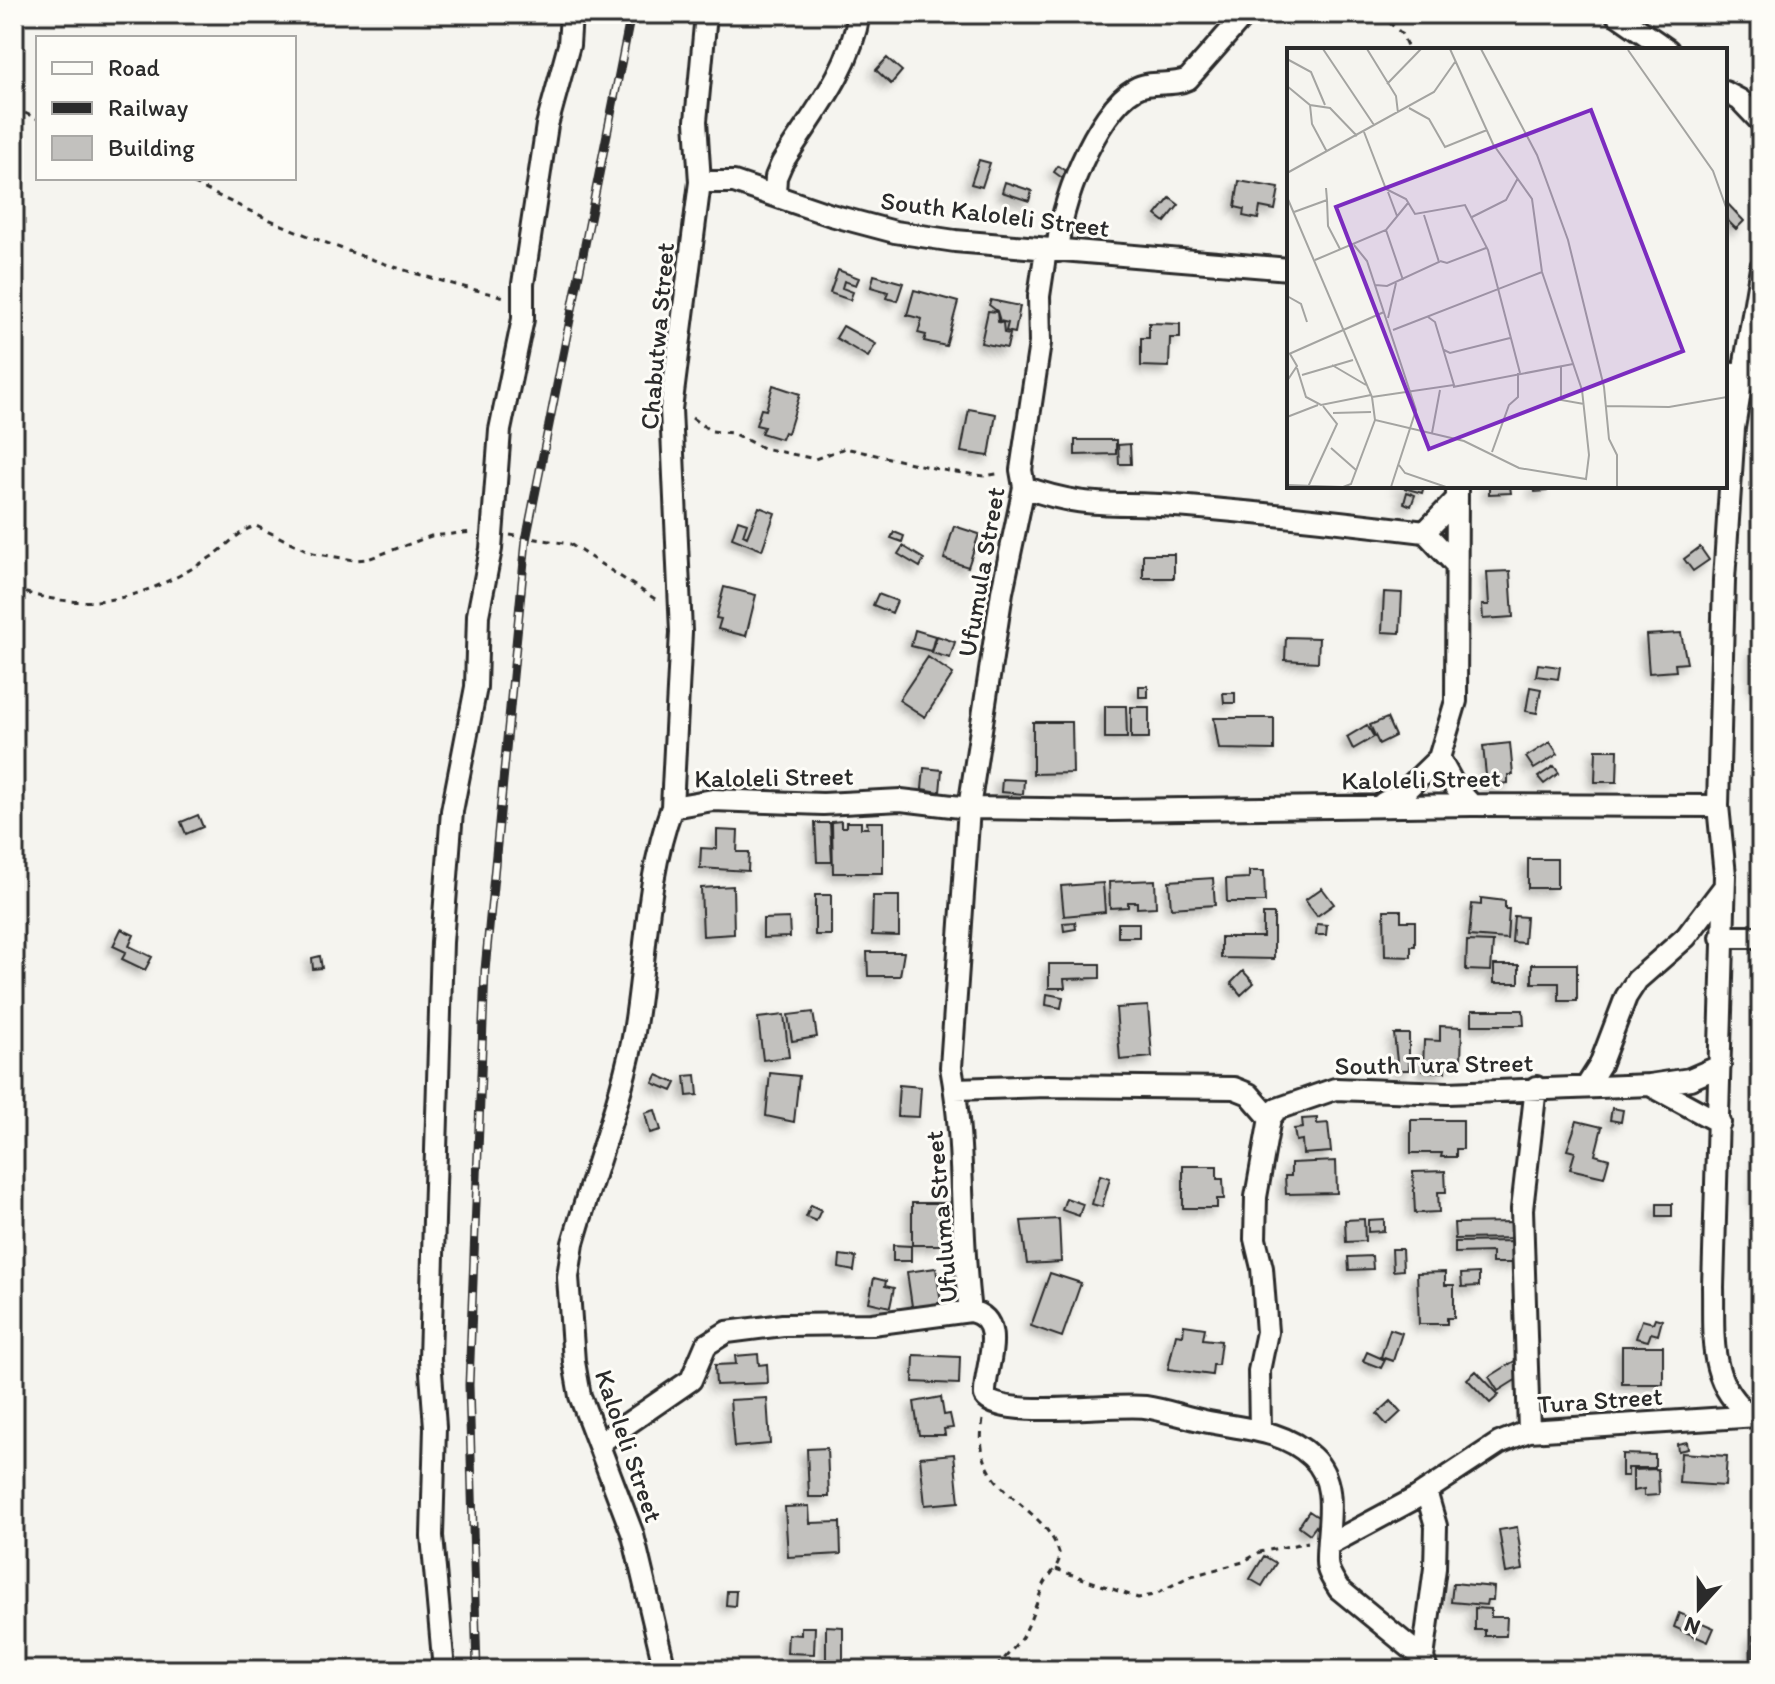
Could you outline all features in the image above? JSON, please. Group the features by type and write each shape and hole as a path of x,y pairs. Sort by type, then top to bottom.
{"street":[{"path":"444,1670 432,1536 435,1427 430,1384 442,942 452,811 476,687 478,615 492,527 500,430 523,319 547,125 569,45 571,14"},
{"name":"Chabutwa Street","path":"672,807 678,710 679,608 671,409 700,182 696,121 706,14"},
{"path":"775,194 776,177 782,163 842,69 855,37 859,14"},
{"name":"Ufumula Street","path":"969,808 1002,592 1023,479 1040,343 1039,307 1065,206 1115,104 1138,87 1188,79 1245,14"},
{"path":"1616,14 1665,48"},
{"path":"1727,93 1740,100 1761,122"},
{"name":"South Kaloleli Street","path":"700,182 734,182 831,215 895,232 1052,251 1287,269"},
{"path":"1756,1416 1733,1403 1714,1354 1724,887 1724,843 1718,806 1730,464 1761,267"},
{"path":"1023,479 1059,501 1088,505 1205,508 1425,532 1455,564"},
{"path":"1425,532 1457,492"},
{"path":"1379,806 1405,791 1439,758 1456,701 1457,492"},
{"path":"1439,758 1455,787 1472,805"},
{"name":"Kaloleli Street","path":"665,1670 633,1535 601,1442 580,1396 574,1362 568,1277 573,1243 632,1040 654,881 664,828 672,807 713,800 823,804 901,800 969,808 1718,806"},
{"name":"Ufuluma Street","path":"969,808 951,1067 970,1311 984,1318 993,1334 985,1380 989,1402"},
{"path":"1586,1087 1600,1065 1626,997 1637,980 1686,937 1724,887"},
{"path":"1721,937 1761,937"},
{"name":"South Tura Street","path":"1270,1118 1277,1109 1335,1089 1448,1093 1536,1087 1650,1085 1690,1079 1720,1066"},
{"path":"1650,1085 1720,1123"},
{"path":"955,1089 1048,1086 1234,1088 1249,1094 1270,1118 1256,1197 1255,1239 1262,1268 1267,1332 1259,1371 1260,1430"},
{"path":"1529,1431 1522,1209 1536,1087"},
{"path":"601,1442 691,1380 706,1345 727,1332 783,1325 872,1324 970,1311"},
{"path":"989,1402 1029,1408 1143,1407 1260,1430 1290,1442 1315,1459 1327,1483 1330,1539 1327,1562 1339,1589 1425,1664"},
{"name":"Tura Street","path":"1330,1539 1426,1491 1499,1443 1529,1431 1756,1416"},
{"path":"1425,1664 1436,1526 1426,1491"}],"path":[{"path":"1380,14 1401,33 1408,48"},
{"path":"14,108 36,118"},
{"path":"187,180 291,232 391,269 523,301"},
{"path":"671,409 695,419 711,431 732,433 763,448 815,459 845,448 891,461 1023,479"},
{"path":"14,589 77,603 118,600 175,580 226,548 242,532 256,526 313,553 354,560 368,559 431,536 460,535 492,527 526,540 570,544 659,601 679,608"},
{"path":"989,1402 982,1425 982,1450 986,1462 1002,1489 1058,1549 1060,1556 1055,1569 1042,1586 1030,1628 1020,1645 993,1670"},
{"path":"1055,1569 1138,1598 1154,1595 1188,1577 1243,1562 1260,1552 1330,1539"}],"building":[{"path":"887,58 902,71 891,84 876,70"},
{"path":"979,160 990,163 982,187 971,184"},
{"path":"1058,166 1070,174 1065,180 1054,172"},
{"path":"1239,181 1279,188 1275,210 1260,207 1258,219 1243,216 1244,209 1235,207"},
{"path":"1005,182 1032,191 1029,201 1002,192"},
{"path":"1170,198 1179,205 1165,222 1156,215"},
{"path":"1727,203 1744,221 1736,229 1727,220"},
{"path":"838,270 859,278 856,285 844,281 842,288 853,292 850,300 830,293"},
{"path":"874,275 903,283 897,301 886,298 888,292 871,287"},
{"path":"914,290 958,302 946,346 924,341 926,335 918,333 922,319 907,315"},
{"path":"991,300 1020,306 1015,333 1006,331 1008,323 1000,321 997,311 989,305"},
{"path":"988,311 997,312 1004,333 1010,334 1007,348 981,343"},
{"path":"1149,323 1180,324 1180,338 1170,338 1169,367 1141,366 1141,338 1149,338"},
{"path":"843,326 876,344 868,357 836,338"},
{"path":"773,385 800,394 788,433 784,432 781,439 761,433 764,427 756,425 761,409 766,410"},
{"path":"969,409 996,414 989,456 961,452"},
{"path":"1075,440 1116,440 1116,454 1075,455"},
{"path":"1130,444 1131,464 1119,464 1118,445"},
{"path":"1404,488 1423,488 1422,493"},
{"path":"1489,488 1510,488 1511,493 1489,494"},
{"path":"1534,488 1547,488 1547,491 1535,492"},
{"path":"1407,492 1415,495 1411,506 1404,503"},
{"path":"759,507 775,513 762,550 732,538 738,520 747,523 743,535 747,537"},
{"path":"954,526 979,534 968,567 944,559"},
{"path":"894,532 904,536 902,542 891,538"},
{"path":"903,546 924,559 920,567 898,554"},
{"path":"1700,547 1709,560 1693,571 1684,559"},
{"path":"1143,554 1174,554 1174,578 1143,578"},
{"path":"1510,571 1513,617 1483,619 1482,605 1489,605 1487,572"},
{"path":"724,587 756,595 746,636 718,629 721,619 716,618"},
{"path":"1384,592 1402,593 1400,633 1382,632"},
{"path":"878,594 897,601 892,613 873,605"},
{"path":"915,630 935,636 931,651 911,646"},
{"path":"1681,633 1687,663 1675,664 1676,671 1649,673 1646,635"},
{"path":"937,636 955,642 950,658 932,653"},
{"path":"1286,637 1319,638 1318,662 1285,660"},
{"path":"1755,648 1761,648 1761,689 1755,689"},
{"path":"928,657 953,674 925,717 899,700"},
{"path":"1538,664 1560,667 1558,679 1536,676"},
{"path":"1139,686 1148,686 1148,697 1139,697"},
{"path":"1530,687 1541,689 1537,713 1526,711"},
{"path":"1223,693 1235,693 1235,703 1224,703"},
{"path":"1105,706 1126,706 1127,738 1105,738"},
{"path":"1131,707 1149,707 1149,738 1131,738"},
{"path":"1214,718 1274,718 1274,750 1219,749"},
{"path":"1387,718 1395,736 1379,744 1370,725"},
{"path":"1033,722 1072,722 1073,773 1033,774"},
{"path":"1367,725 1374,737 1353,749 1347,737"},
{"path":"1550,742 1558,754 1534,769 1526,757"},
{"path":"1510,743 1513,775 1508,775 1508,783 1487,785 1483,746"},
{"path":"1596,750 1618,750 1617,782 1595,782"},
{"path":"1554,766 1559,773 1544,784 1538,777"},
{"path":"924,768 942,770 940,792 922,789"},
{"path":"1002,779 1024,780 1023,794 1001,792"},
{"path":"198,815 203,827 186,834 181,822"},
{"path":"841,821 841,827 846,827 846,822 861,822 861,828 868,828 867,822 883,822 883,873 833,873 832,822"},
{"path":"815,823 830,823 832,862 817,862"},
{"path":"717,830 738,831 737,852 749,852 748,871 700,868 701,848 717,849"},
{"path":"1528,859 1557,859 1557,888 1528,888"},
{"path":"1249,871 1264,871 1265,902 1227,902 1226,879 1249,878"},
{"path":"1213,878 1215,905 1171,908 1169,881"},
{"path":"1155,880 1156,907 1137,908 1137,902 1128,902 1128,907 1110,908 1109,882"},
{"path":"1103,883 1105,912 1064,916 1061,886"},
{"path":"733,886 734,934 703,936 701,888"},
{"path":"1322,888 1334,904 1317,916 1305,900"},
{"path":"815,895 831,895 831,935 815,935"},
{"path":"873,896 899,896 899,936 872,935"},
{"path":"1481,898 1505,901 1505,909 1509,909 1507,939 1469,936 1472,904 1481,905"},
{"path":"1384,910 1401,910 1401,921 1415,921 1415,946 1411,946 1411,957 1385,956"},
{"path":"1263,914 1274,914 1274,959 1221,958 1221,937 1263,937"},
{"path":"1514,916 1526,917 1524,943 1512,942"},
{"path":"789,918 790,937 763,938 763,919"},
{"path":"1075,922 1076,929 1064,931 1063,923"},
{"path":"1118,923 1139,923 1139,937 1118,937"},
{"path":"1317,924 1327,925 1326,935 1316,935"},
{"path":"121,929 134,935 129,946 152,957 145,970 122,959 126,952 113,946"},
{"path":"1467,941 1493,942 1491,971 1466,970"},
{"path":"867,952 904,952 900,976 868,976"},
{"path":"320,956 322,968 313,969 312,958"},
{"path":"1049,964 1100,964 1100,978 1064,979 1065,988 1049,988"},
{"path":"1532,964 1577,964 1577,1001 1559,1001 1559,983 1532,983"},
{"path":"1494,965 1519,965 1519,983 1494,983"},
{"path":"1243,971 1254,983 1241,995 1231,983"},
{"path":"1047,994 1063,997 1061,1008 1046,1005"},
{"path":"1148,1006 1152,1057 1120,1060 1116,1008"},
{"path":"1472,1010 1523,1010 1524,1025 1472,1025"},
{"path":"813,1012 817,1037 792,1041 788,1015"},
{"path":"784,1015 789,1057 763,1060 758,1018"},
{"path":"1440,1026 1462,1027 1461,1063 1445,1062 1445,1072 1423,1071 1424,1040 1440,1041"},
{"path":"1394,1034 1409,1034 1409,1070 1398,1070"},
{"path":"770,1073 799,1076 794,1122 766,1116"},
{"path":"657,1075 676,1083 672,1091 653,1083"},
{"path":"696,1075 698,1095 687,1096 685,1076"},
{"path":"899,1085 921,1087 919,1117 897,1116"},
{"path":"1612,1108 1623,1110 1621,1122 1610,1120"},
{"path":"655,1110 661,1130 650,1133 645,1113"},
{"path":"1317,1118 1317,1124 1328,1123 1331,1152 1303,1154 1302,1140 1296,1141 1294,1129 1303,1128 1302,1119"},
{"path":"1411,1120 1463,1120 1463,1149 1456,1149 1456,1157 1441,1157 1442,1153 1411,1153"},
{"path":"1577,1121 1602,1127 1595,1155 1609,1159 1604,1177 1570,1169 1575,1152 1567,1150"},
{"path":"1761,1140 1761,1202 1756,1202"},
{"path":"1336,1161 1337,1193 1286,1194 1285,1176 1291,1176 1291,1163"},
{"path":"1183,1166 1217,1166 1217,1179 1223,1179 1224,1199 1217,1199 1217,1208 1183,1208"},
{"path":"1445,1171 1446,1192 1438,1192 1439,1212 1415,1213 1413,1172"},
{"path":"1100,1175 1110,1178 1102,1207 1092,1204"},
{"path":"1066,1198 1083,1204 1079,1216 1062,1210"},
{"path":"912,1203 945,1203 941,1245 912,1245"},
{"path":"1657,1204 1672,1204 1672,1216 1657,1216"},
{"path":"811,1205 821,1210 816,1221 806,1217"},
{"path":"1059,1219 1061,1262 1027,1264 1021,1221"},
{"path":"1364,1219 1365,1241 1346,1242 1345,1220"},
{"path":"1384,1219 1384,1231 1368,1232 1368,1220"},
{"path":"1514,1222 1515,1238 1455,1239 1454,1223"},
{"path":"1515,1241 1516,1263 1492,1263 1492,1252 1455,1253 1455,1242"},
{"path":"893,1245 911,1246 911,1261 893,1261"},
{"path":"1392,1249 1402,1249 1403,1270 1393,1271"},
{"path":"840,1255 856,1257 854,1271 839,1268"},
{"path":"1372,1256 1373,1269 1349,1270 1348,1257"},
{"path":"936,1268 942,1309 913,1313 907,1272"},
{"path":"1445,1272 1445,1285 1454,1285 1454,1318 1447,1318 1447,1324 1419,1324 1417,1273"},
{"path":"1050,1273 1081,1283 1062,1337 1031,1326"},
{"path":"1479,1273 1479,1286 1462,1287 1461,1274"},
{"path":"874,1278 886,1281 885,1286 894,1288 890,1307 869,1302"},
{"path":"1655,1318 1662,1320 1658,1335 1651,1333 1648,1341 1636,1338 1642,1320 1653,1323"},
{"path":"1184,1325 1205,1328 1203,1339 1221,1341 1218,1365 1213,1365 1212,1375 1168,1369 1176,1334 1183,1335"},
{"path":"1390,1329 1402,1333 1393,1361 1381,1357"},
{"path":"1622,1346 1663,1346 1663,1384 1622,1384"},
{"path":"1367,1352 1385,1360 1381,1368 1363,1361"},
{"path":"758,1354 759,1365 767,1364 768,1383 716,1385 715,1365 736,1364 735,1356"},
{"path":"914,1355 960,1357 959,1384 913,1382"},
{"path":"1516,1360 1525,1374 1498,1391 1489,1377"},
{"path":"1476,1371 1499,1395 1490,1403 1467,1379"},
{"path":"941,1397 944,1415 950,1414 953,1428 944,1429 945,1435 919,1435 914,1402"},
{"path":"767,1398 770,1444 734,1447 730,1400"},
{"path":"1391,1401 1401,1412 1387,1425 1377,1414"},
{"path":"1687,1442 1688,1449 1678,1451 1677,1444"},
{"path":"827,1448 829,1497 809,1497 807,1449"},
{"path":"1681,1453 1727,1456 1725,1486 1679,1483"},
{"path":"954,1454 959,1502 925,1505 920,1457"},
{"path":"1622,1454 1655,1455 1655,1468 1628,1468 1628,1476 1622,1476"},
{"path":"1658,1469 1659,1495 1644,1496 1644,1489 1633,1491 1633,1470"},
{"path":"809,1506 810,1523 840,1522 841,1554 788,1557 785,1507"},
{"path":"1309,1511 1321,1519 1310,1534 1299,1526"},
{"path":"1517,1527 1523,1570 1506,1573 1499,1530"},
{"path":"1264,1556 1276,1563 1262,1586 1250,1579"},
{"path":"1453,1583 1494,1587 1493,1600 1487,1600 1486,1605 1451,1602"},
{"path":"727,1591 736,1591 735,1606 726,1605"},
{"path":"1475,1608 1491,1609 1491,1617 1507,1617 1506,1636 1485,1636 1485,1630 1475,1630"},
{"path":"1679,1613 1714,1628 1708,1642 1674,1627"},
{"path":"826,1626 843,1627 843,1670 826,1670"},
{"path":"801,1627 815,1627 814,1654 787,1653 788,1634 801,1635"},
{"path":"1753,1636 1761,1636 1761,1670 1753,1670"},
{"path":"906,1662 938,1665 938,1670 905,1670"}],"railway":[{"path":"477,1670 469,1385 485,970 526,540 631,14"}]}
